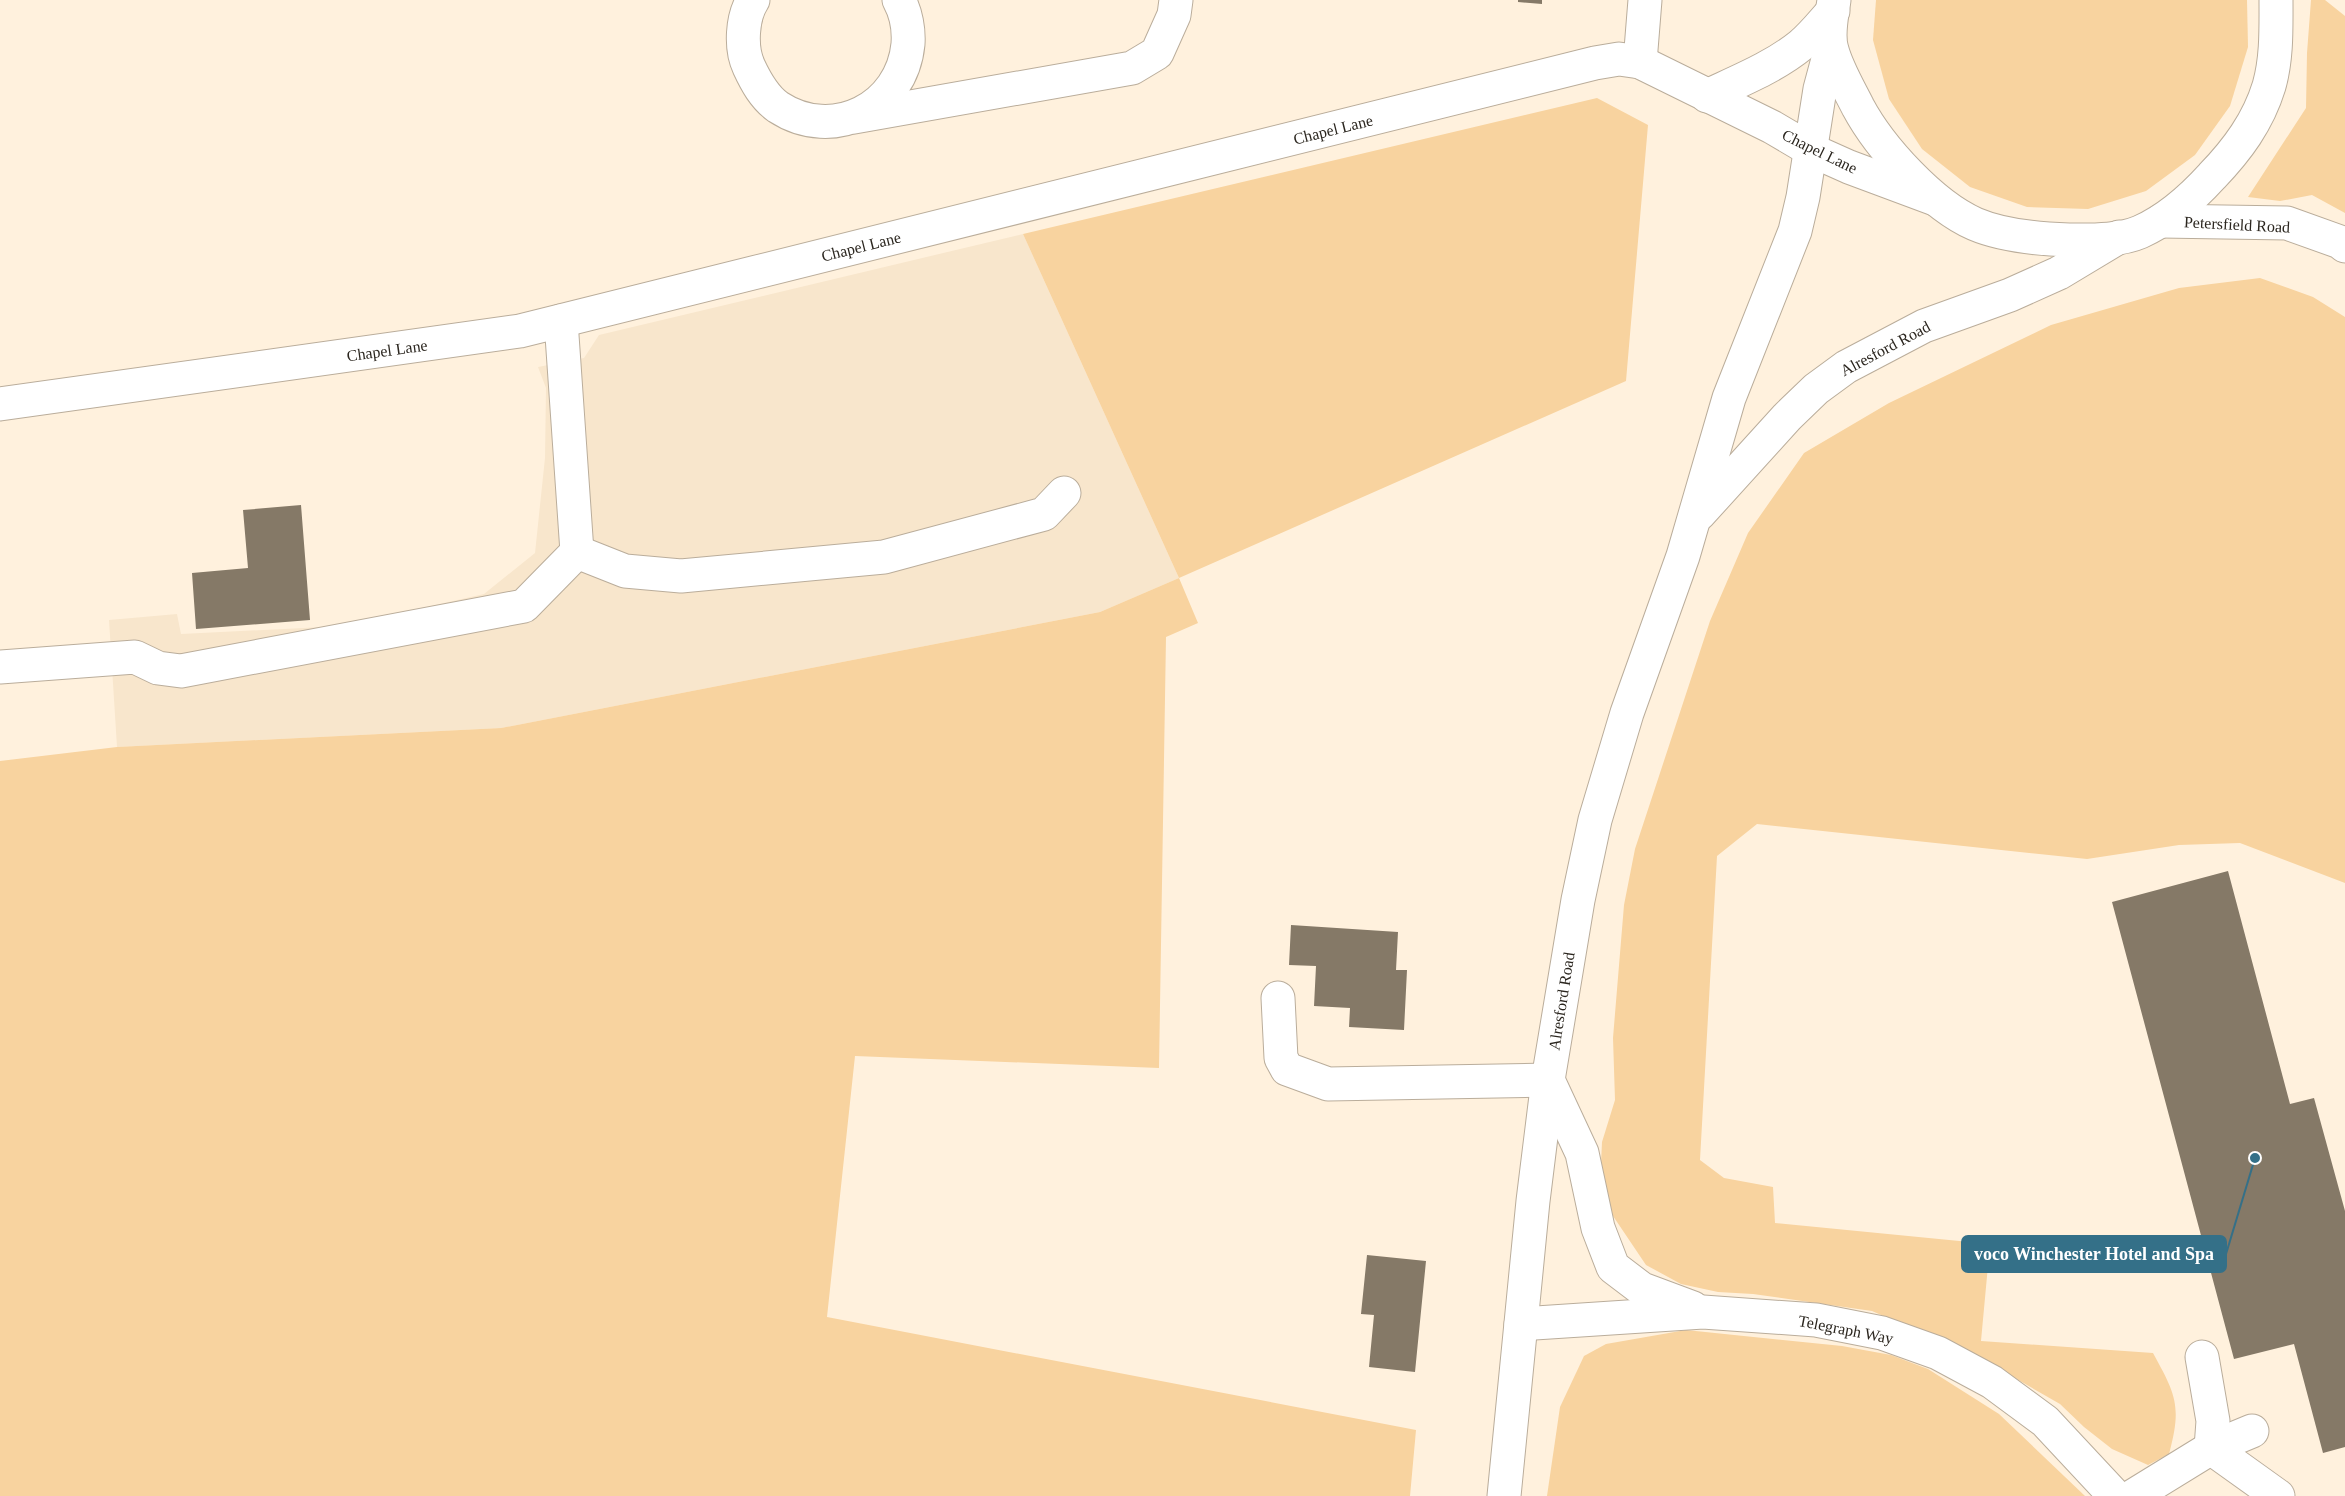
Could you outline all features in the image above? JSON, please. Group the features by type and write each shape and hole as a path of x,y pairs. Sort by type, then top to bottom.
{"main road":[{"path":"753,0 743,32 746,60 757,86 777,106 801,118 828,122 1132,68 1157,53 1174,15 1176,0"},
{"path":"854,117 877,104 896,84 906,60 909,33 899,0"},
{"path":"1640,62 1645,0"},
{"path":"1831,48 1869,128 1895,159 1935,199 1975,224 2006,233 2045,239 2084,240 2119,237 2139,232 2161,221 2202,186 2232,154 2257,119 2270,84 2276,47 2276,0"},
{"path":"1707,96 1792,52 1804,43 1833,6"},
{"name":"Alresford Road","path":"1504,1496 1548,1080 1578,900 1595,820 1627,713 1693,521 1729,398 1795,231 1820,89 1831,48 1833,6"},
{"name":"Chapel Lane","path":"0,405 520,331 1595,63 1619,59 1640,62 1772,127 1811,150 1849,167 1935,199"},
{"name":"Petersfield Road","path":"2161,221 2288,223 2345,246"},
{"name":"Alresford Road","path":"1693,521 1787,417 1816,389 1846,367 1924,326 2010,295 2059,273 2119,237"},
{"path":"0,667 135,657 158,668 181,671 524,606 577,552 561,321"},
{"path":"577,552 625,571 681,576 884,557 1044,514 1064,493"},
{"path":"1278,998 1281,1058 1287,1069 1328,1084 1548,1080"},
{"name":"Telegraph Way","path":"1548,1080 1582,1154 1598,1228 1613,1267 1642,1289 1703,1312"},
{"name":"Telegraph Way","path":"1521,1324 1703,1312 1816,1320 1882,1333 1938,1353 1992,1382 2045,1421 2115,1496"},
{"path":"2202,1357 2213,1421 2211,1448"},
{"path":"2133,1496 2211,1448 2252,1431"},
{"path":"2211,1448 2278,1496"}],"shaded area":[{"path":"1876,0 2247,0 2248,47 2230,106 2195,155 2146,191 2088,209 2027,207 1970,187 1922,149 1889,99 1873,40"},
{"path":"2311,0 2325,0 2345,16 2345,213 2312,195 2280,201 2248,197 2306,108"},
{"path":"1597,98 1648,125 1626,381 1179,578 1023,234"},
{"path":"1023,234 1179,578 1100,612 501,728 117,747 109,620 177,614 181,634 343,626 484,594 535,553 545,458 546,388 538,367 584,358 599,335"},
{"path":"2260,278 2313,297 2345,317 2345,883 2240,843 2179,845 2087,859 1757,824 1717,856 1700,1160 1724,1178 1773,1187 1775,1223 1990,1244 1981,1341 2153,1353 2172,1391 2176,1412 2169,1454 2148,1465 2112,1449 2060,1404 1980,1358 1872,1311 1753,1294 1718,1292 1681,1284 1646,1265 1613,1216 1600,1185 1602,1142 1615,1100 1613,1038 1624,905 1635,849 1710,621 1748,533 1804,453 1889,403 2051,325 2179,288"},
{"path":"1179,578 1198,623 1166,637 1159,1068 855,1056 827,1317 1416,1430 1410,1496 0,1496 0,761 117,747 501,728 1100,612"},
{"path":"1686,1330 1842,1346 1891,1355 1928,1369 1999,1414 2085,1496 1547,1496 1560,1407 1584,1356 1606,1344"}],"building":[{"path":"1518,0 1542,0 1542,4 1518,2"},
{"path":"301,505 310,620 196,629 192,573 248,568 243,510"},
{"path":"2228,871 2290,1104 2314,1098 2345,1211 2345,1447 2323,1453 2294,1344 2234,1359 2112,902"},
{"path":"1291,925 1398,932 1396,970 1407,970 1404,1030 1349,1027 1350,1008 1314,1006 1316,966 1289,965"},
{"path":"1367,1255 1426,1261 1415,1372 1369,1367 1374,1315 1361,1314"}],"place":[{"name":"voco Winchester Hotel and Spa","path":"2255,1158"}]}
